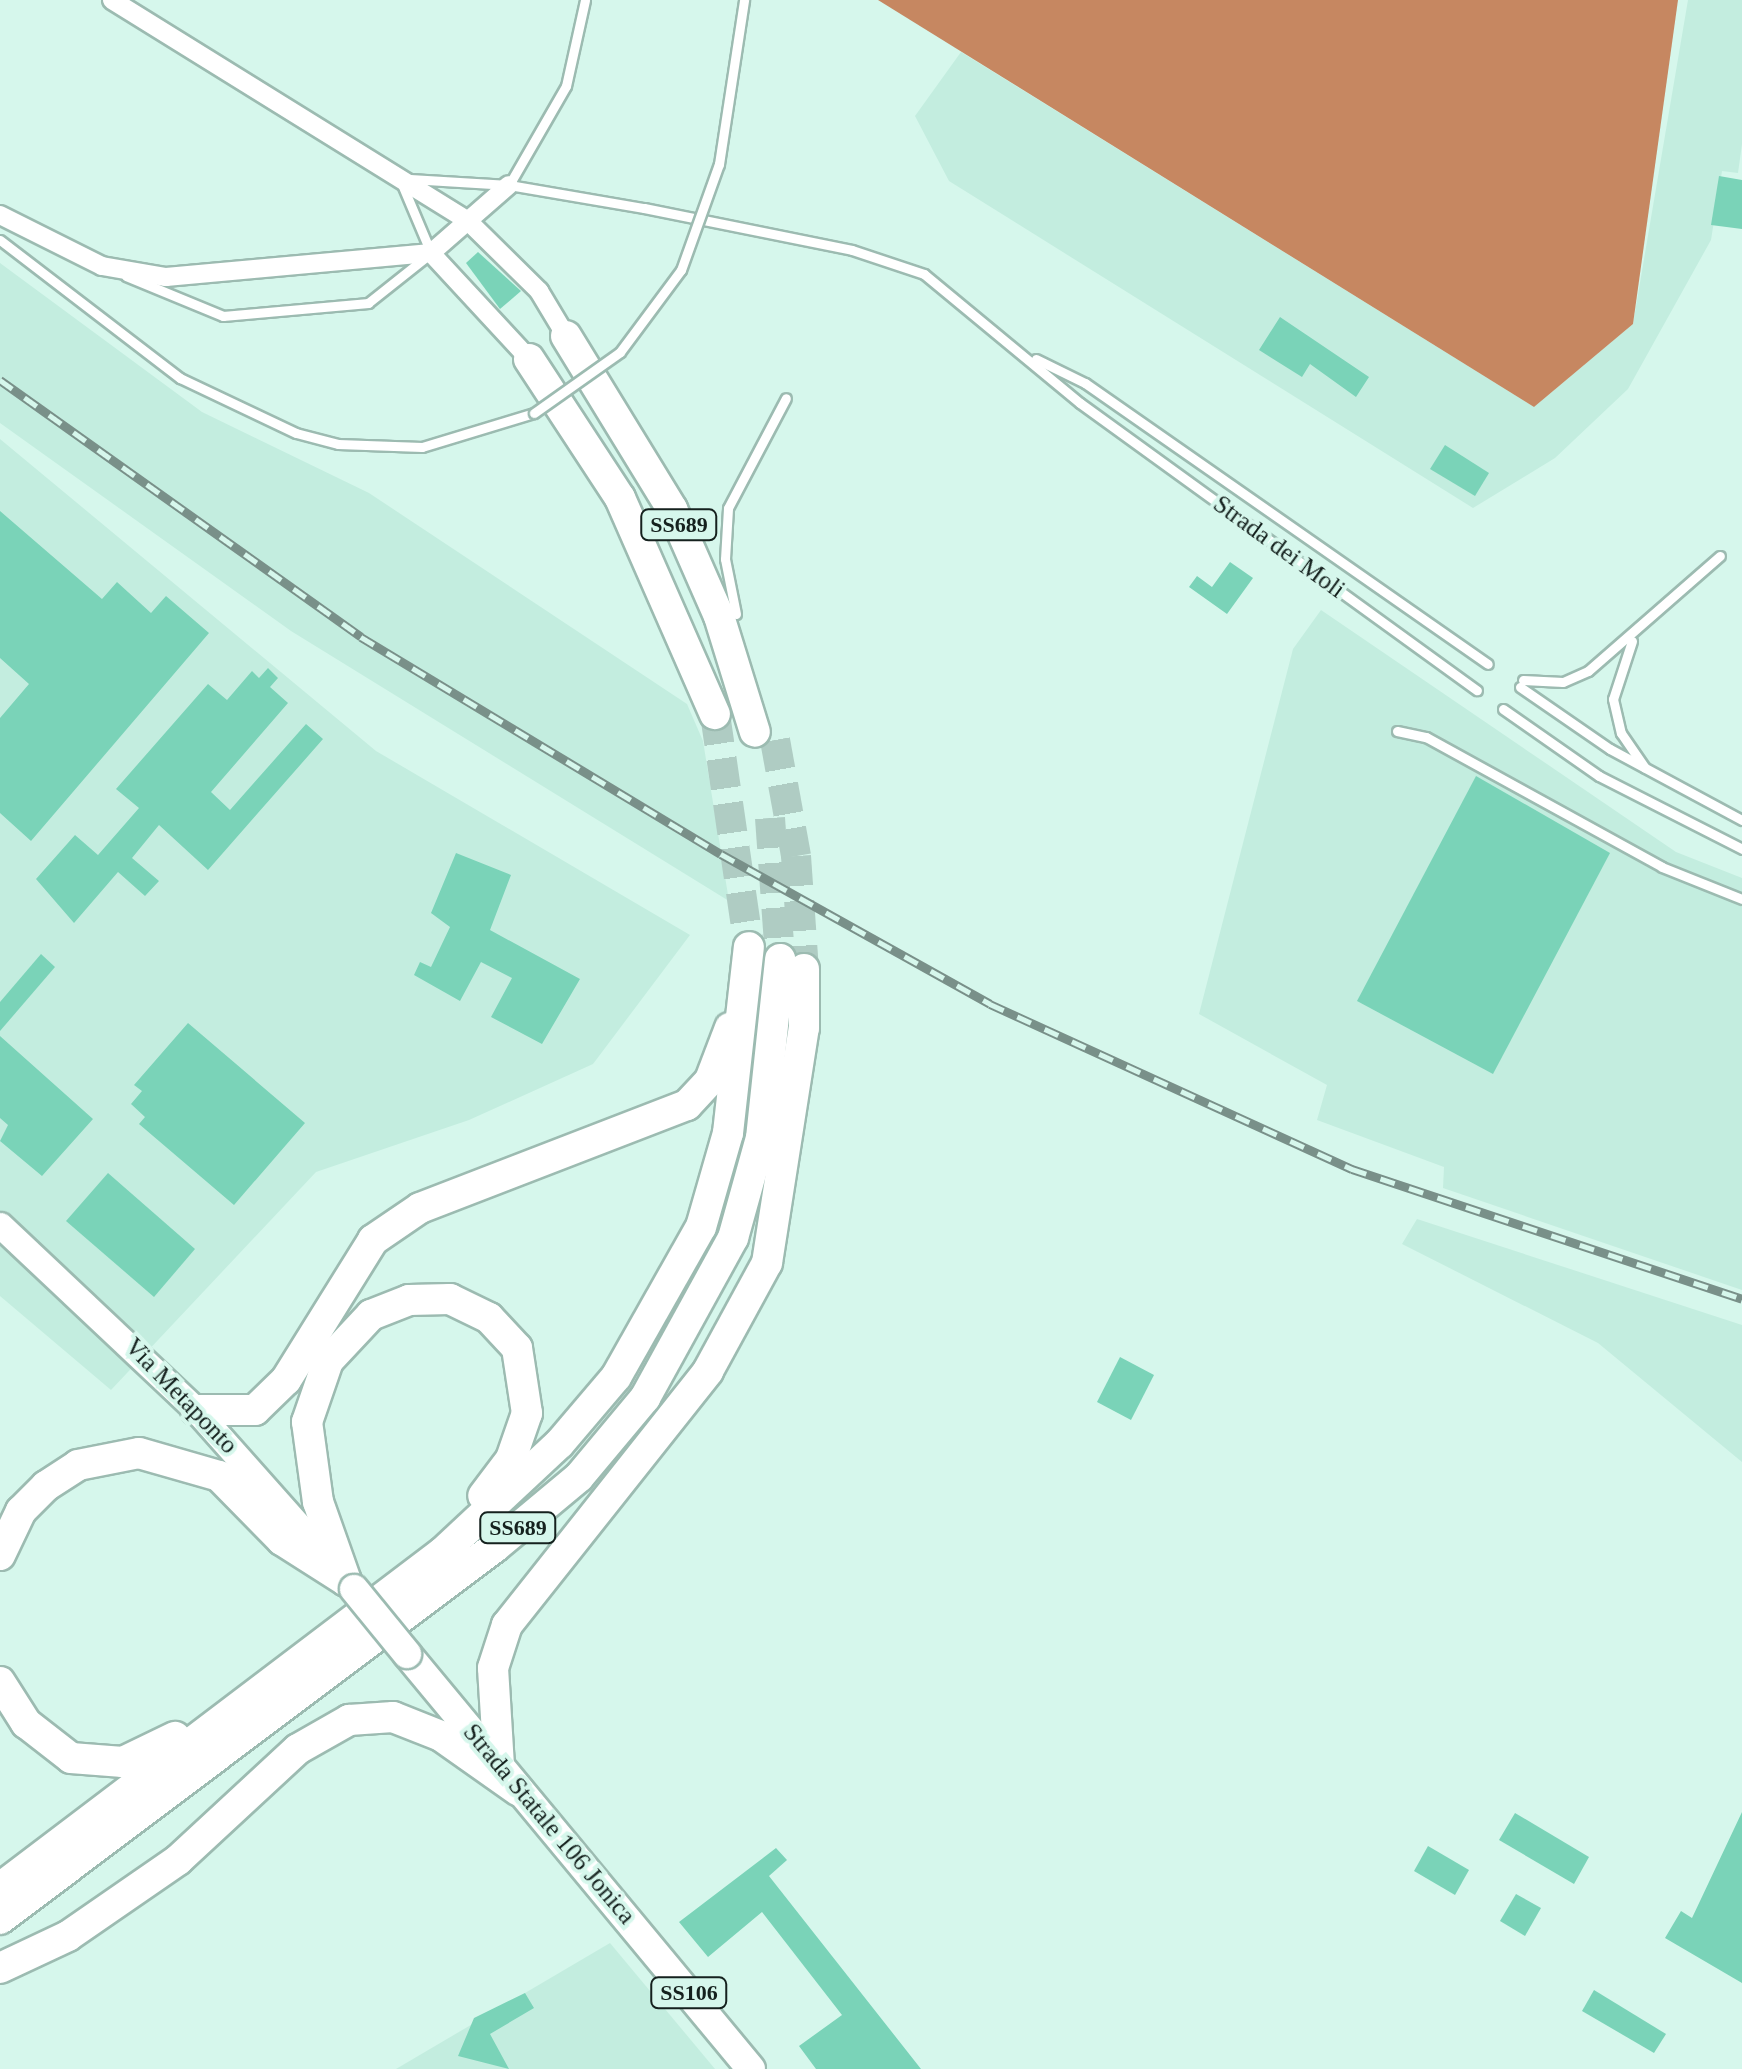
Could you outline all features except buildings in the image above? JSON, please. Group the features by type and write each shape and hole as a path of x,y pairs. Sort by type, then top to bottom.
{"highway":[{"name":"SS689","path":"566,336 672,508 765,736 736,614"},
{"name":"SS689","path":"529,359 620,498 715,714"},
{"path":"672,508 736,614"},
{"name":"SS689","path":"0,1888 443,1552 559,1444 616,1377 701,1227 728,1133 749,947 728,1038 710,1080 687,1105 420,1208 373,1240 286,1380 256,1410 196,1410"},
{"name":"SS689","path":"0,1919 495,1547 579,1477 645,1398 733,1238 760,1138 792,964 802,1046 767,1264 708,1370 507,1625 493,1668 499,1766"},
{"path":"350,1585 318,1502 309,1406 353,1330 390,1306 430,1296 474,1308 504,1331 528,1390 510,1459 443,1552"},
{"path":"0,1555 20,1511 63,1474 94,1461 151,1454 219,1476 282,1540 350,1585"},
{"path":"0,1682 39,1738 71,1758 105,1762 154,1750 239,1690 281,1678"},
{"path":"0,1968 68,1936 178,1860 298,1750 349,1720 393,1717 441,1736 519,1791"}],"main road":[{"name":"Via Metaponto","path":"0,1225 196,1410 350,1585"},
{"name":"Strada Statale 106 Jonica","path":"350,1585 752,2069"}],"street":[{"path":"112,0 468,221 540,292 566,336"},
{"path":"0,215 102,266 166,276 431,254 508,185"},
{"path":"431,254 529,359"}],"lane":[{"path":"508,185 566,86 585,0"},
{"path":"0,240 180,378 296,432 338,444 422,446 534,413 620,352 682,270 719,164 744,0"},
{"path":"102,266 213,313 269,315 379,300 431,254 399,178 508,185 852,250 924,274 1024,354 1085,383 1488,664"},
{"name":"Strada dei Moli","path":"1024,354 1080,404 1477,690"},
{"path":"736,614 725,558 728,508 786,398"},
{"path":"1720,556 1636,633 1563,682 1522,684 1646,770 1742,820"},
{"path":"1636,633 1613,700 1621,733 1646,770"},
{"path":"1503,708 1616,786 1742,849"},
{"path":"1397,731 1426,737 1662,867 1742,899"}],"shaded area":[{"path":"878,0 1678,0 1633,324 1534,407"},
{"path":"1688,0 1742,0 1742,144 1738,173 1722,171 1711,240 1628,389 1555,458 1473,508 949,181 915,116 961,52 1534,407 1633,324"},
{"path":"0,263 202,412 369,493 687,704 703,741 729,901 291,631 0,423"},
{"path":"0,439 376,751 690,935 593,1064 469,1120 316,1172 111,1390 0,1296"},
{"path":"1321,610 1676,852 1742,878 1742,1290 1443,1188 1444,1167 1317,1120 1327,1085 1199,1014 1293,649"},
{"path":"1417,1219 1742,1325 1742,1462 1598,1343 1402,1244"},
{"path":"610,1943 715,2069 396,2069"}],"tunnel":[{"path":"715,714 749,947"},
{"path":"775,740 796,856 804,969"},
{"path":"770,818 780,959"}],"railway":[{"path":"0,380 361,637 721,854 990,1004 1352,1169 1742,1299"}]}
